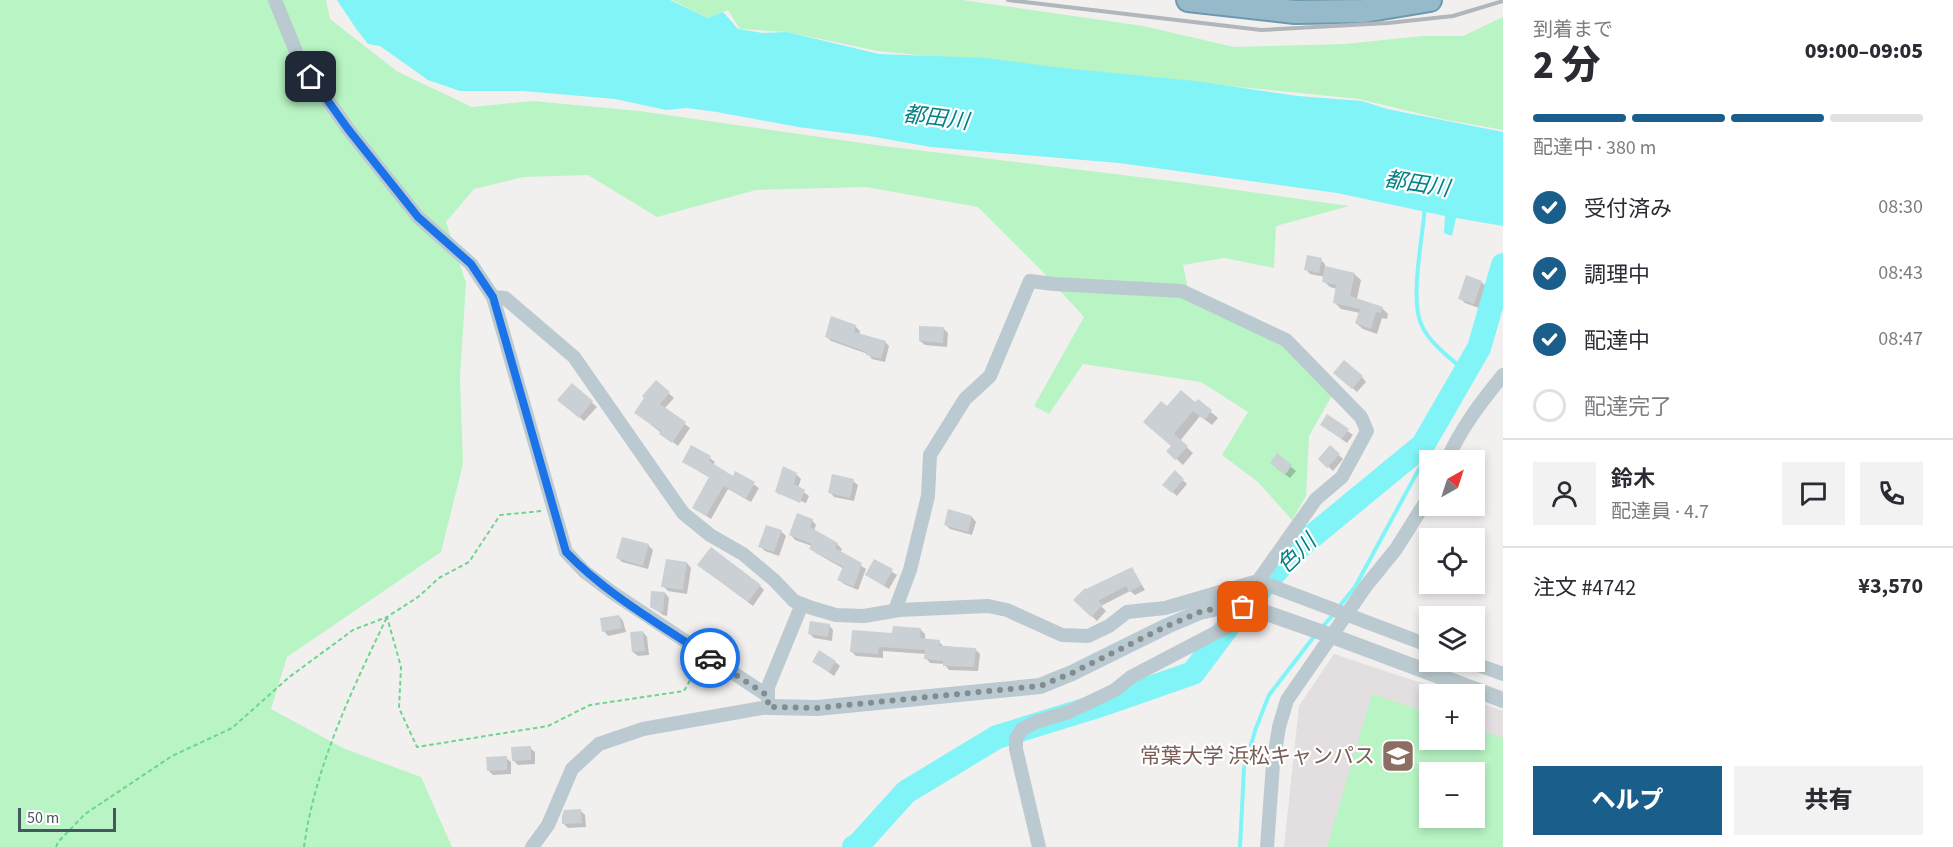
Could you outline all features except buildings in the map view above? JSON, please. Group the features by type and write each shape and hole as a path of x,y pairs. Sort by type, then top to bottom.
{"highway":[{"path":"1188,0 1295,12 1364,11 1430,0"}],"street":[{"path":"275,0 299,59 348,129 418,217 471,264 493,297 556,510 566,552 585,572 613,593 704,654 768,702"},
{"path":"895,610 910,570 928,496 930,455 965,399 990,376 1030,281 1182,291 1286,340 1361,417 1367,431 1342,477 1316,499 1258,581"},
{"path":"493,297 505,298 574,357 683,513 710,535 743,554 774,580 794,601 802,604 836,615 864,616 895,610 988,606 1007,610 1062,635 1088,636 1109,626 1127,612 1165,608 1258,581 1419,642"},
{"path":"1452,450 1472,413 1503,375"},
{"path":"1267,847 1274,764 1279,728 1287,700 1366,586 1396,549 1419,512"},
{"path":"768,702 768,687 802,604"},
{"path":"532,847 548,825 572,769 599,744 644,729 768,702 817,708 1040,686 1072,673 1167,626 1200,612 1230,605 1255,609 1503,700"},
{"path":"1039,847 1018,761 1016,739 1022,729 1115,690 1131,677 1238,621 1255,609"},
{"path":"1485,667 1503,674"}],"path":[{"path":"56,847 85,813 172,756 232,728 288,678 353,630 387,617 418,597 439,578 469,562 500,515 556,510"},
{"path":"387,617 401,667 399,708 417,747 548,726 590,705 684,691 704,654"},
{"path":"304,847 320,774 357,680 387,617"}],"shaded area":[{"name":"常葉大学 浜松キャンパス","path":"1334,654 1425,684 1419,684 1419,750 1485,750 1485,705 1503,711 1503,847 1284,847 1299,706"}],"green space":[{"path":"0,0 326,0 330,19 398,72 472,107 533,101 639,111 875,145 1188,183 1349,206 1276,226 1274,268 1224,258 1183,265 1189,294 1290,344 1335,390 1309,436 1306,496 1292,520 1258,482 1222,455 1248,412 1201,382 1083,364 1049,414 1034,406 1084,317 978,207 866,187 756,190 657,217 588,175 523,177 474,189 446,222 466,283 460,377 463,464 441,552 287,657 271,709 345,749 421,777 452,847 0,847"},
{"path":"672,0 962,0 1143,26 1234,47 1345,44 1422,36 1463,36 1503,17 1503,130 1442,119 1359,99 878,51 787,32 740,29 728,10 708,18"},
{"path":"1372,694 1419,710 1419,750 1485,750 1485,732 1503,738 1503,847 1327,847"}],"water":[{"name":"都田川","path":"337,0 670,0 708,18 723,12 738,29 763,33 787,32 879,54 985,58 1195,81 1298,96 1362,101 1387,109 1503,132 1503,226 1456,218 1452,236 1444,233 1445,216 1337,193 1119,163 931,147 717,112 687,108 666,110 615,99 523,91 460,91 428,80 380,46 368,44"}],"waterway":[{"name":"都田川","path":"1338,608 1355,587 1419,469 1467,387 1467,373 1431,339 1418,315 1418,268 1425,206"},
{"name":"色川","path":"854,847 906,792 997,737 1104,704 1193,673 1232,621 1293,552 1423,445 1479,348 1503,265"},
{"path":"1323,626 1334,614"},
{"path":"1240,847 1244,768 1256,728 1269,695 1316,634"}],"railway":[{"path":"1008,0 1261,30 1388,23 1453,16 1503,1"}],"way so far":[{"path":"710,658 768,696 768,707 817,708 984,693 1040,686 1200,612 1230,605 1243,607"}],"place":[{"name":"常葉大学 浜松キャンパス","path":"1398,756"}],"route":[{"path":"311,77 348,129 418,217 471,264 493,297 556,510 566,552 585,572 613,593 710,658"}]}
